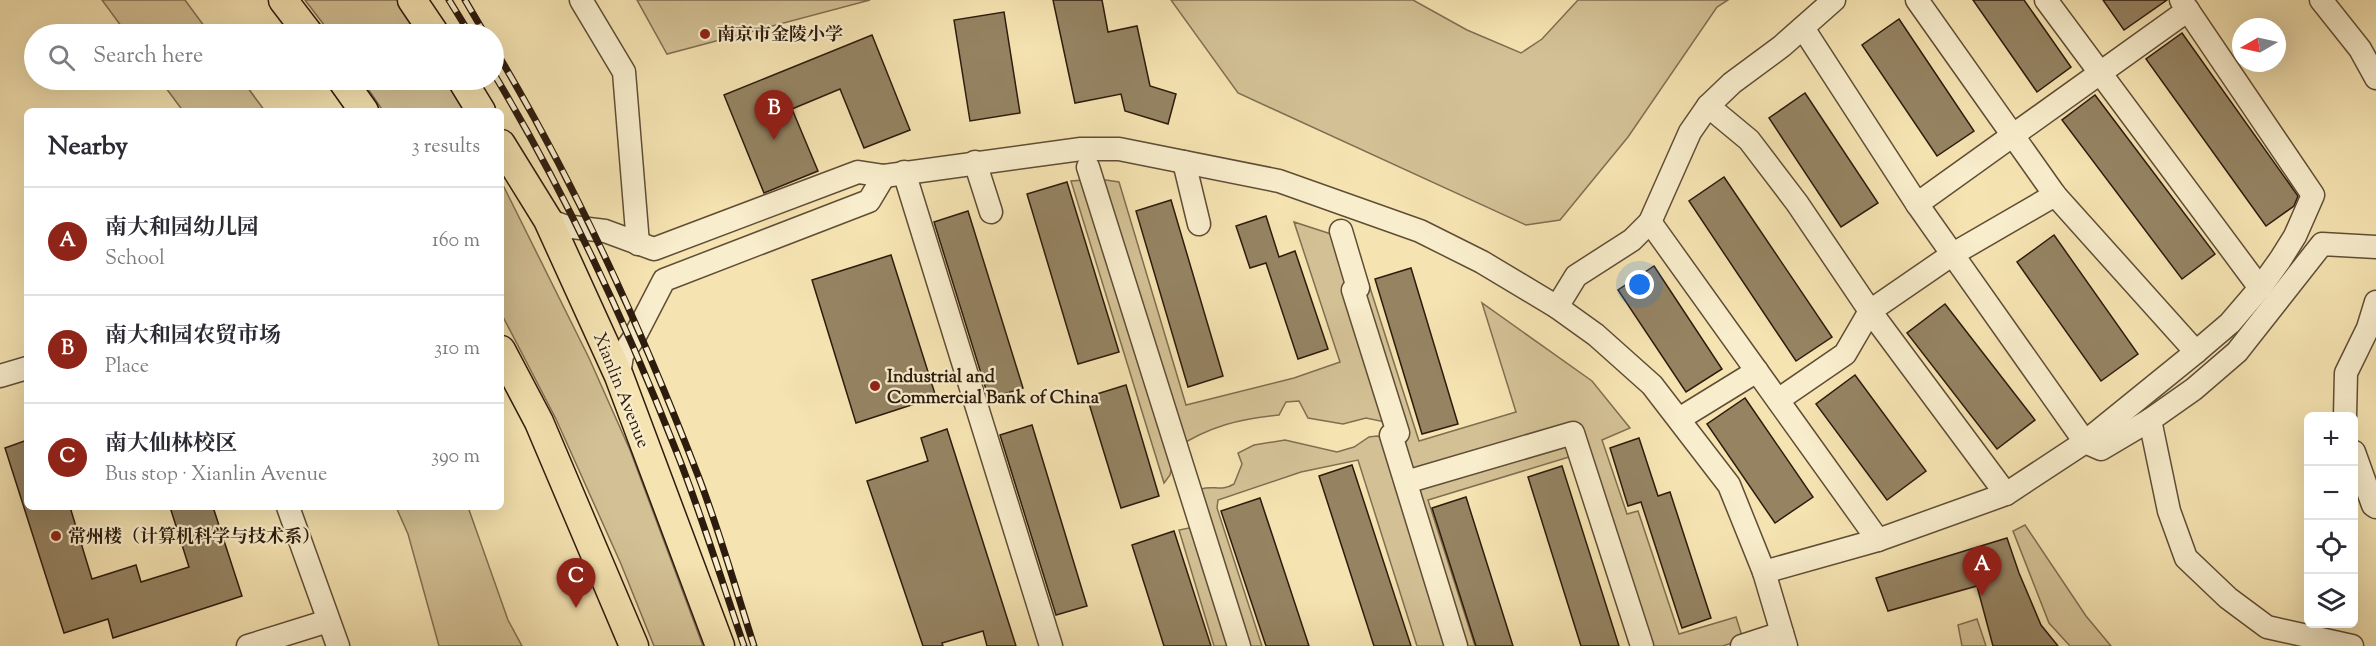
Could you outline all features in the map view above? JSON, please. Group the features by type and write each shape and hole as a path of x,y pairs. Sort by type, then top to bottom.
{"main road":[{"path":"283,0 301,24"},
{"path":"412,0 428,24"},
{"path":"349,90 362,108"},
{"path":"468,90 479,108"},
{"name":"Xianlin Avenue","path":"504,149 548,220 619,376 720,646"},
{"path":"504,356 537,418 634,646"}],"street":[{"path":"581,0 624,72 638,244"},
{"path":"1557,307 1576,276 1632,240 1650,222 1690,132 1708,106 1732,83 1803,28 1834,0"},
{"path":"1917,0 2055,195 2196,352"},
{"path":"2046,0 2260,288"},
{"path":"2321,0 2360,49 2376,78"},
{"path":"1764,572 1878,540 2006,494 2085,442 2230,323 2260,288 2295,236 2313,195 2185,5 2100,73 1917,204"},
{"path":"1803,28 1917,204 2085,442 2101,449 2150,420 2194,389 2237,352 2322,244 2376,247"},
{"path":"1708,106 1749,140 1797,203 1870,311 2006,494"},
{"path":"548,220 564,226 605,231 654,249 858,172 894,174 1081,149 1119,149 1279,181 1420,231 1482,262 1557,307 1596,335 1652,385 1679,419 1730,485 1764,572 1784,640 1742,646"},
{"path":"975,162 991,212"},
{"path":"1184,162 1199,224"},
{"path":"1088,167 1239,646"},
{"path":"619,376 622,355 634,338 664,280 869,201 894,174"},
{"path":"894,174 1051,646"},
{"path":"1778,400 1845,354 1870,311 1953,254 2055,195"},
{"path":"1650,222 1878,540"},
{"path":"1341,231 1358,288 1353,290 1398,433 1391,435 1456,646"},
{"path":"2345,412 2346,373 2368,328 2376,302"},
{"path":"0,376 24,369"},
{"path":"1679,419 1757,371"},
{"path":"2150,420 2169,511 2186,558 2228,598 2267,627 2352,646"},
{"path":"1406,482 1573,434 1642,646"},
{"path":"2358,463 2373,505 2376,507"},
{"path":"289,510 338,646"},
{"path":"248,646 328,621"}],"shaded area":[{"path":"102,0 185,0 203,24 120,24"},
{"path":"305,0 398,0 413,24 323,24"},
{"name":"南京市金陵小学","path":"637,0 870,0 667,54"},
{"path":"1171,0 1413,0 1467,30 1521,53 1542,39 1578,0 1728,0 1717,7 1628,137 1560,220 1526,225 1238,93"},
{"path":"167,90 249,90 263,108 181,108"},
{"path":"369,90 451,90 462,108 381,108"},
{"path":"1099,179 1119,182 1186,405 1294,378 1340,362 1294,222 1328,233 1357,247 1419,441 1516,412 1482,303 1592,381 1630,428 1602,440 1627,514 1638,511 1679,634 1736,617 1743,639 1723,646 1633,646 1569,457 1428,500 1475,646 1417,646 1358,460 1301,472 1218,500 1217,508 1262,646 1214,646 1179,530 1189,528 1202,532 1201,489 1225,488 1234,484 1242,464 1238,453 1254,445 1285,440 1337,452 1354,447 1369,437 1377,436 1392,440 1395,424 1366,418 1343,424 1308,418 1299,401 1286,402 1279,415 1225,425 1201,434 1176,448 1170,475 1164,483 1071,181"},
{"path":"504,187 589,358 630,450 703,646 654,646 621,564 556,419 504,319"},
{"path":"397,510 469,510 508,620 522,646 439,646 408,534"},
{"path":"2025,525 2086,616 2111,646 2070,646 2049,623 2013,531"},
{"path":"1977,619 1986,646 1962,646 1958,625"}],"building":[{"path":"1053,0 1102,0 1108,32 1137,26 1150,86 1176,94 1168,124 1125,111 1121,94 1075,103"},
{"path":"1973,0 2024,0 2071,67 2037,92"},
{"path":"2103,0 2167,0 2124,30"},
{"path":"1004,12 1020,113 970,121 954,20"},
{"path":"1899,19 1974,131 1937,156 1862,45"},
{"path":"2182,33 2298,196 2294,206 2266,226 2146,59"},
{"path":"872,35 910,130 864,148 840,89 792,109 818,171 764,193 724,95"},
{"path":"1805,93 1878,203 1841,227 1769,118"},
{"path":"2095,95 2215,254 2182,279 2062,120"},
{"path":"1724,177 1832,337 1796,361 1689,201"},
{"path":"1067,182 1119,352 1078,364 1027,194"},
{"path":"1171,200 1223,376 1188,387 1136,211"},
{"path":"968,211 1023,388 989,399 934,222"},
{"path":"1266,216 1279,257 1295,251 1328,349 1298,359 1266,263 1250,268 1236,226"},
{"path":"2054,235 2138,354 2101,381 2017,262"},
{"path":"891,255 936,397 856,423 812,280"},
{"path":"1654,266 1722,369 1686,392 1618,290"},
{"path":"1411,268 1458,424 1422,434 1375,279"},
{"path":"1945,304 2035,420 1997,449 1907,333"},
{"path":"1855,375 1926,471 1887,500 1816,404"},
{"path":"1126,385 1159,496 1121,508 1087,397"},
{"path":"1745,398 1813,497 1775,523 1707,424"},
{"path":"1032,425 1087,606 1056,615 1000,435"},
{"path":"947,429 1016,646 987,646 983,631 942,643 943,646 923,646 867,481 928,461 921,438"},
{"path":"1639,438 1658,496 1670,492 1711,618 1682,628 1641,502 1628,506 1610,448"},
{"name":"常州楼（计算机科学与技术系）","path":"24,441 24,508 5,448"},
{"path":"1352,465 1411,646 1374,646 1319,476"},
{"path":"1562,466 1619,646 1581,646 1528,477"},
{"path":"1466,497 1513,646 1476,646 1432,508"},
{"path":"1260,498 1309,646 1266,646 1221,511"},
{"name":"常州楼（计算机科学与技术系）","path":"25,510 71,510 92,579 136,565 141,582 189,567 171,510 214,510 242,596 113,638 108,619 64,633"},
{"path":"1174,531 1211,646 1164,646 1132,545"},
{"path":"2007,538 2041,625 2058,646 1993,646 1977,586 1888,611 1876,578"}],"railway":[{"path":"449,0 464,24"},
{"path":"465,0 479,24"},
{"path":"504,65 553,152 631,313 699,478 754,646"},
{"path":"503,90 570,212 637,356 686,477 744,646"}],"place":[{"name":"南京市金陵小学","path":"705,34"},
{"name":"南大和园农贸市场","path":"774,140"},
{"name":"Industrial and Commercial Bank of China","path":"875,386"},
{"name":"常州楼（计算机科学与技术系）","path":"56,536"},
{"name":"南大和园幼儿园","path":"1982,596"},
{"name":"南大仙林校区","path":"576,608"}]}
